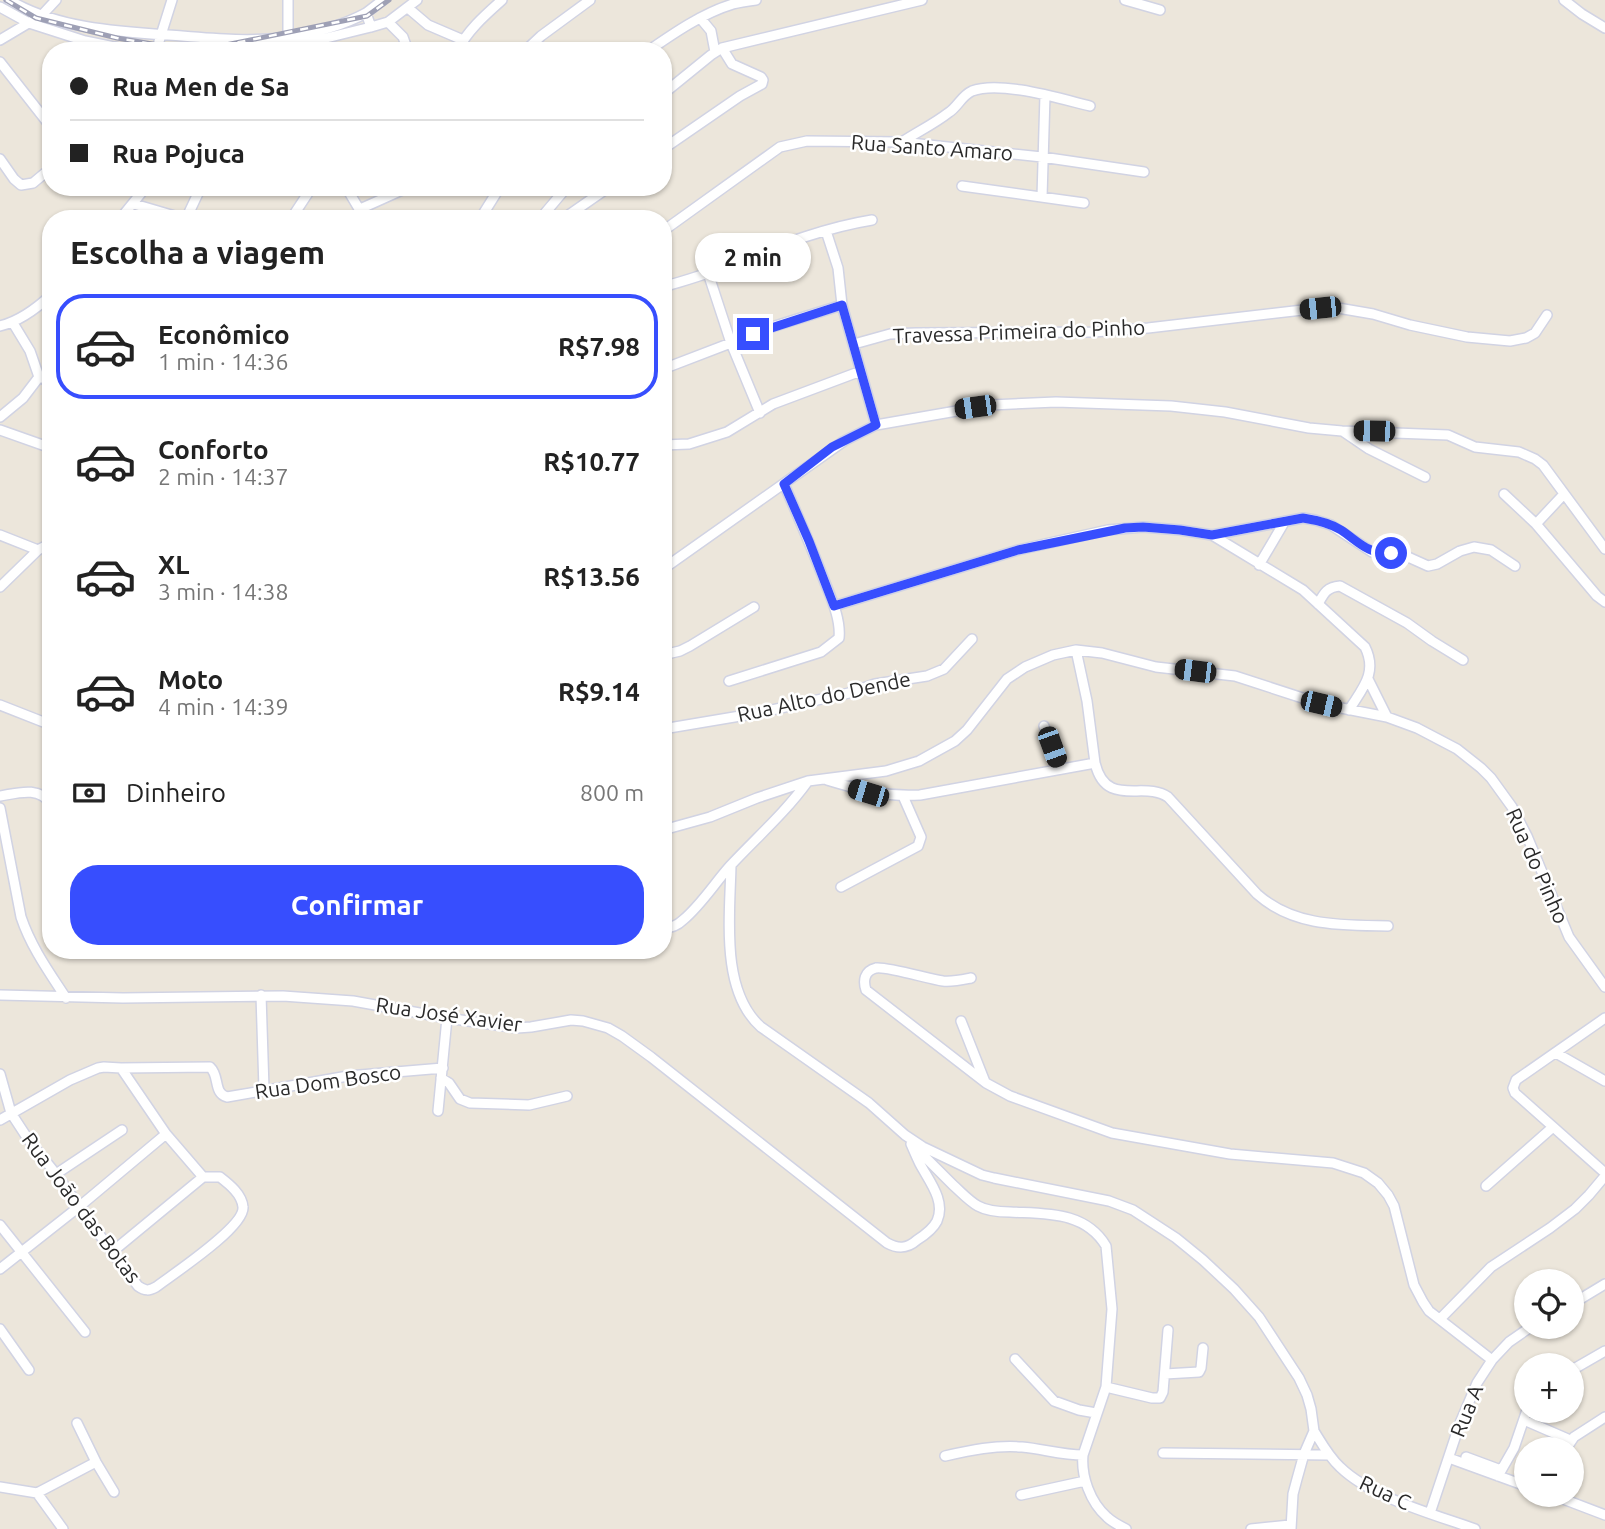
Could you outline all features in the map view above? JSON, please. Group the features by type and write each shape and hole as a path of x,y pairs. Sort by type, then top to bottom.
{"street":[{"path":"9,0 31,12 89,27 130,33 232,39 288,37 341,25 366,13 383,0"},
{"path":"0,40 42,15 56,0"},
{"path":"159,42 172,0"},
{"path":"288,0 288,37"},
{"path":"310,42 388,22 417,0"},
{"path":"408,8 428,25 463,40 477,22 502,0"},
{"path":"535,42 590,0"},
{"path":"662,42 732,2 756,0"},
{"path":"672,87 718,50 922,0"},
{"path":"1125,0 1160,10"},
{"path":"1564,0 1605,29"},
{"path":"0,7 29,23 90,42"},
{"path":"366,13 371,27"},
{"path":"672,143 762,84 764,80 732,64 718,50 711,31 701,19"},
{"path":"388,22 405,42"},
{"path":"0,62 42,116"},
{"path":"901,142 949,113 963,97 975,90 1010,89 1090,106"},
{"path":"1042,197 1045,95"},
{"name":"Rua Santo Amaro","path":"672,225 780,147 807,141 901,142 1042,157 1143,172"},
{"path":"0,159 21,185 33,183 42,176"},
{"path":"962,186 1084,203"},
{"path":"128,210 140,196"},
{"path":"352,196 360,209 389,196"},
{"path":"548,210 559,196"},
{"path":"576,210 596,196"},
{"path":"134,204 154,210"},
{"path":"672,283 708,273 771,248 844,225 872,220"},
{"path":"826,231 836,258 842,305 876,425"},
{"path":"708,273 730,343 760,413"},
{"path":"0,326 13,323 42,303"},
{"path":"672,366 775,326 842,305"},
{"name":"Travessa Primeira do Pinho","path":"853,344 890,334 1093,332 1320,308 1354,310 1467,337 1510,341 1535,333 1547,315"},
{"path":"13,323 30,351 39,377"},
{"path":"672,445 689,444 727,432 773,404 861,371"},
{"path":"0,417 23,398 39,377"},
{"path":"672,562 832,447 876,425 991,405 1056,402 1171,405 1225,412 1295,426 1342,431 1448,435 1475,447 1519,452 1543,465 1605,549"},
{"path":"0,430 42,445"},
{"path":"1342,431 1369,449 1425,477"},
{"path":"729,681 821,652 839,638 834,606 784,484"},
{"path":"1504,494 1535,524 1605,602"},
{"path":"1535,524 1564,494"},
{"path":"834,606 1018,550 1108,530 1143,527 1212,535 1303,518 1341,530 1372,552 1398,554 1428,566 1474,547 1491,550 1515,566"},
{"path":"1259,565 1285,521"},
{"path":"0,535 38,550"},
{"path":"1212,535 1303,590 1365,647 1369,659 1368,679 1349,710"},
{"path":"0,587 42,548"},
{"path":"1318,604 1326,590 1332,586 1340,586 1407,623 1463,660"},
{"path":"672,650 680,651 690,646 754,607"},
{"name":"Rua Alto do Dende","path":"672,727 771,710 849,693 875,684 927,676 944,669 972,639"},
{"path":"1076,650 1087,701 1095,763 1098,776 1106,785 1122,791 1160,792 1168,797 1268,904 1290,915 1314,922 1388,926"},
{"name":"Rua do Pinho","path":"672,828 710,817 808,781 902,767 955,741 1014,673 1039,660 1076,650 1102,653 1156,667 1235,676 1302,698 1387,717 1417,728 1457,749 1491,778 1512,807 1569,937 1605,986"},
{"path":"1368,679 1387,717"},
{"path":"0,705 42,721"},
{"path":"1044,726 1060,769"},
{"path":"822,779 868,793 903,796 1095,763"},
{"path":"672,926 689,914 730,865 776,821 808,781"},
{"path":"0,796 22,793 42,795"},
{"path":"841,887 918,846 921,838 903,796"},
{"path":"0,811 26,932 66,998"},
{"path":"730,865 730,950 735,981 744,1006 761,1027 869,1102 905,1135 923,1147 982,1175 1109,1201 1144,1217 1176,1238 1216,1272 1259,1317 1303,1386 1311,1409 1314,1431 1304,1454 1293,1494 1290,1527 1251,1529"},
{"path":"971,978 946,981 875,968 865,976 863,983 866,990 986,1083 1010,1096 1112,1133 1230,1154 1333,1163 1364,1173 1378,1183 1394,1206 1414,1285 1429,1311 1492,1360"},
{"name":"Rua José Xavier","path":"0,995 66,998 261,995 353,1001 517,1028 571,1020 608,1028 651,1057 894,1247 902,1248 914,1243 931,1229 939,1214 936,1193 911,1144"},
{"path":"261,995 264,1089"},
{"path":"438,1111 447,1018"},
{"path":"1440,1319 1491,1267 1575,1209 1605,1174 1515,1093 1513,1088 1516,1080 1605,1018"},
{"path":"961,1021 986,1083"},
{"path":"1556,1053 1605,1082"},
{"path":"0,1120 70,1080 104,1067 121,1068 166,1134 200,1174 112,1252"},
{"name":"Rua Dom Bosco","path":"121,1068 210,1067 222,1096 227,1097 348,1076 442,1073"},
{"path":"442,1073 460,1099 470,1102 529,1105 567,1096"},
{"name":"Rua João das Botas","path":"0,1076 11,1114 28,1139 138,1286 146,1290 156,1287 197,1258 237,1223 242,1215 243,1207 234,1189 220,1177 200,1174"},
{"path":"1486,1186 1553,1127"},
{"path":"56,1174 122,1130"},
{"path":"0,1269 166,1134"},
{"path":"905,1135 911,1144 978,1207 991,1211 1067,1217 1092,1228 1101,1237 1108,1254 1112,1309 1105,1387 1082,1464 1097,1505 1107,1517 1126,1529"},
{"path":"0,1225 85,1332"},
{"path":"1584,1297 1605,1284"},
{"path":"0,1329 29,1370"},
{"path":"1105,1387 1160,1398 1163,1392 1168,1330"},
{"name":"Rua A","path":"1430,1513 1471,1396 1492,1360 1514,1339"},
{"path":"1165,1374 1199,1372 1203,1348"},
{"path":"1584,1363 1605,1352"},
{"path":"1015,1359 1054,1401 1096,1413"},
{"path":"1579,1437 1605,1417"},
{"path":"77,1423 114,1492"},
{"path":"1499,1473 1514,1448 1522,1423"},
{"path":"1536,1423 1557,1437"},
{"name":"Rua C","path":"1314,1431 1329,1455 1363,1486 1475,1529"},
{"path":"945,1455 1007,1446 1083,1455"},
{"path":"1163,1452 1329,1455"},
{"path":"1450,1455 1514,1480"},
{"path":"0,1487 37,1493 96,1462"},
{"path":"1021,1495 1086,1481"},
{"path":"37,1493 63,1529"},
{"path":"1583,1507 1605,1515"}],"railway":[{"path":"6,0 36,18 140,42"},
{"path":"240,42 367,16 389,0"}],"route":[{"path":"753,334 842,305 876,425 832,447 784,484 834,606 1018,550 1125,528 1143,527 1212,535 1303,518 1331,525 1372,552 1391,553"}]}
